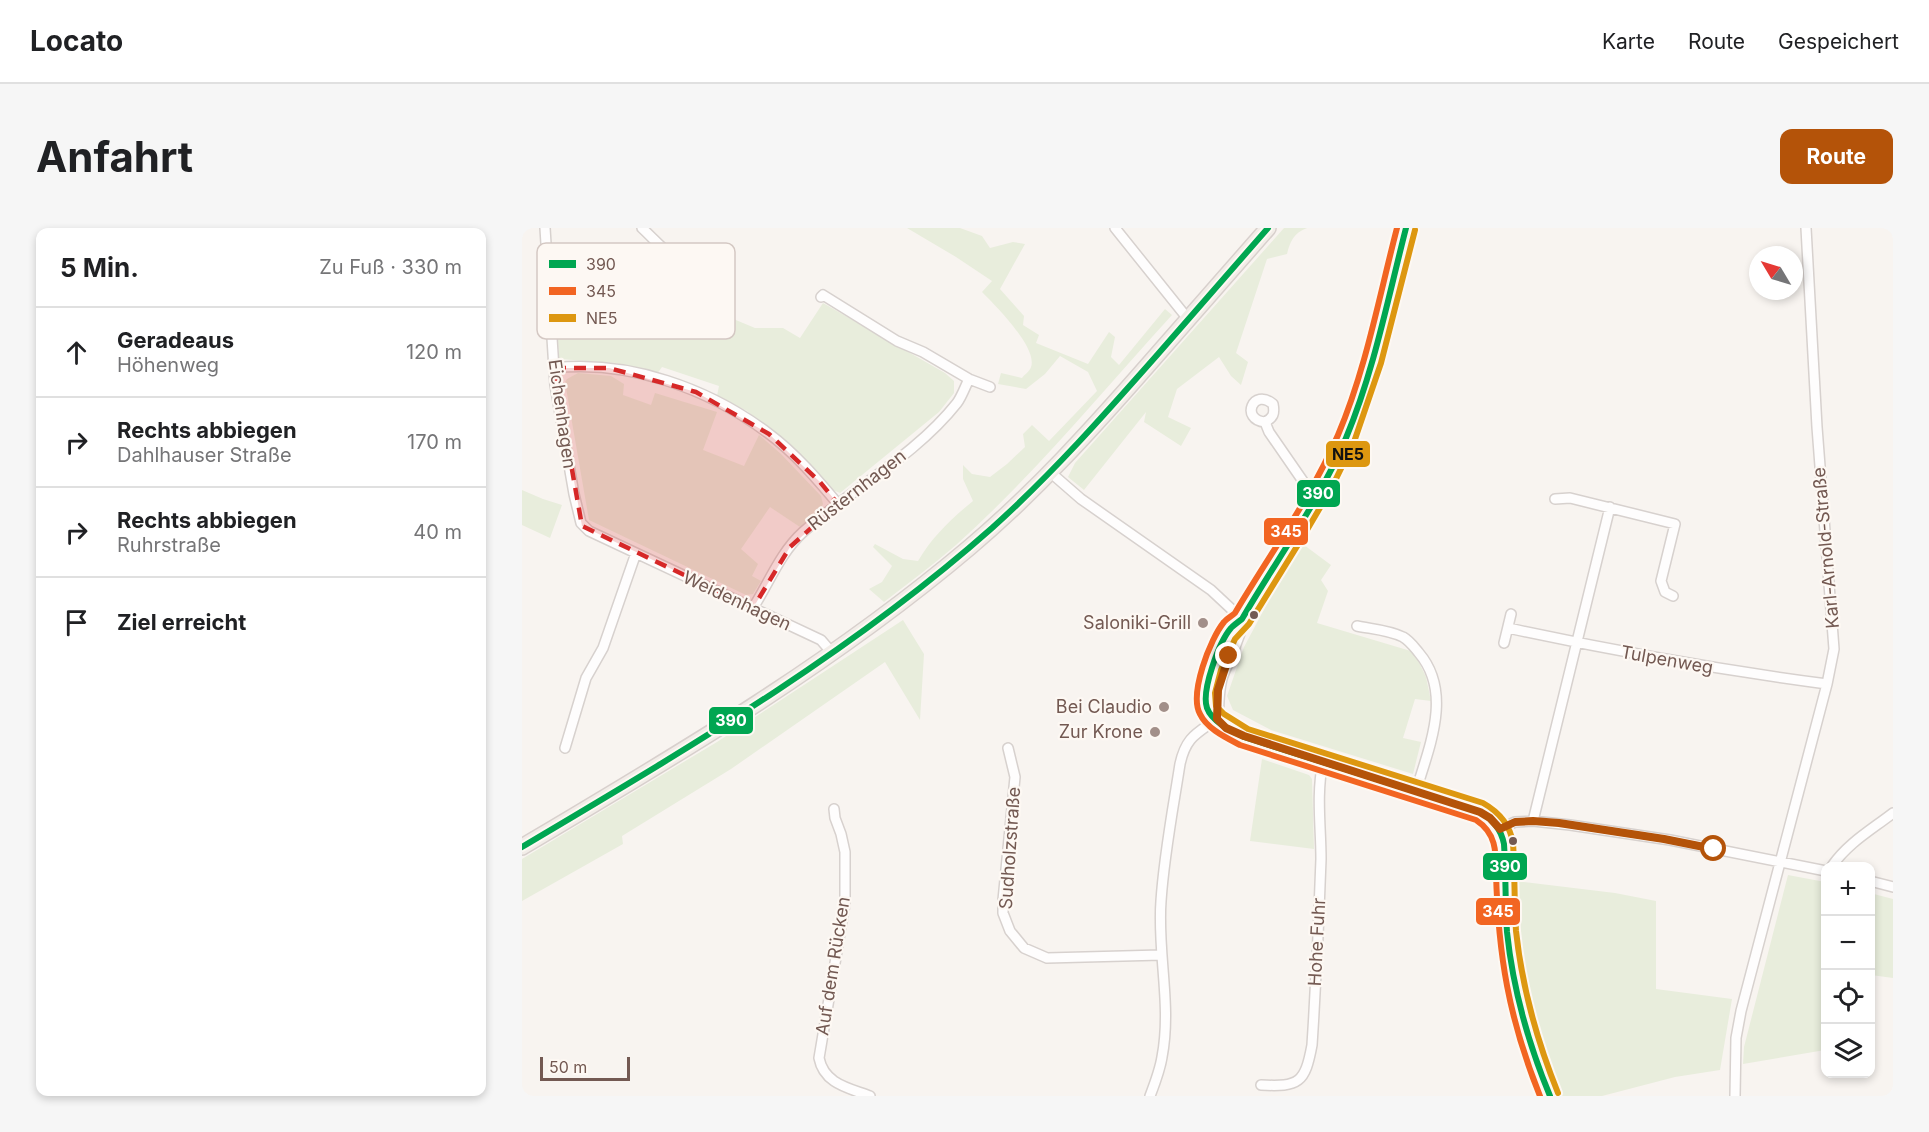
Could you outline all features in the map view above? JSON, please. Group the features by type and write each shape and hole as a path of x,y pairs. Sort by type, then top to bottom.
{"main road":[{"path":"522,847 724,726 833,654 911,596 972,546 1050,472 1109,409 1268,228"}],"street":[{"name":"Eichenhagen","path":"545,228 546,243"},
{"path":"642,228 658,243"},
{"path":"1115,228 1188,319"},
{"path":"1406,228 1372,364 1358,409 1317,493 1242,619 1231,628 1208,679 1207,709 1226,728 1244,736 1480,812 1490,818 1500,829 1505,855 1508,944 1519,1007 1530,1046 1550,1096"},
{"name":"Karl-Arnold-Straße","path":"1735,1096 1736,1038 1741,1011 1827,684 1834,649 1817,427 1806,228"},
{"path":"821,297 823,295 897,341 923,352 969,379 990,387"},
{"name":"Eichenhagen","path":"552,339 555,385 574,494 582,526"},
{"path":"554,368 572,366 609,368 647,375 724,404 787,449 838,504"},
{"name":"Rüsternhagen","path":"753,608 778,563 802,534 904,455 936,426 958,402 969,379"},
{"path":"1264,422 1307,488 1317,493"},
{"path":"1050,472 1081,499 1211,590 1242,619"},
{"path":"1555,499 1570,498 1674,524 1661,581 1665,591 1673,596"},
{"path":"1533,821 1610,507"},
{"name":"Weidenhagen","path":"582,526 821,640 833,654"},
{"path":"565,748 586,678 603,648 636,553"},
{"path":"1504,643 1511,614"},
{"path":"1357,626 1405,638 1423,658 1433,676 1437,692 1437,708 1429,747 1416,791"},
{"name":"Tulpenweg","path":"1508,628 1702,666 1827,684"},
{"path":"1150,1096 1162,1056 1164,1036 1165,994 1161,955 1161,901 1180,764 1186,744 1194,735 1217,719"},
{"name":"Sudholzstraße","path":"1008,748 1015,777 1003,912 1010,931 1024,948 1047,958 1161,955"},
{"name":"Hohe Fuhr","path":"1261,1085 1285,1086 1294,1083 1307,1069 1311,1052 1319,922 1320,778 1323,762"},
{"name":"Auf dem Rücken","path":"834,809 844,852 845,904 819,1058 824,1070 833,1081 870,1096"},
{"path":"1836,862 1843,851 1893,813"},
{"path":"1500,829 1515,822 1533,821 1570,825 1655,837 1821,871"},
{"path":"1875,882 1893,887"}],"highlighted area":[{"path":"554,368 609,368 696,392 769,434 820,482 838,504 790,547 753,608 582,526"}],"green space":[{"path":"907,228 960,228 982,236 990,248 1013,242 1025,244 1000,289 1024,316 1023,325 1039,335 1036,343 1088,364 1109,332 1115,337 1111,357 1119,365 1165,309 1172,315 1067,433 985,518 956,545 884,602 869,589 882,582 892,566 873,547 875,544 903,559 918,561 943,528 973,501 963,479 963,465 972,474 990,477 1025,447 1023,434 1032,425 1049,441 1097,391 1088,372 1060,356 1045,374 1026,389 998,384 1001,373 1022,378 1030,368 1031,359 1028,349 1014,327 982,292 992,281"},
{"path":"1284,228 1307,228 1293,238 1287,254 1267,259 1236,353 1248,362 1241,385 1231,376 1219,357 1177,389 1168,417 1191,428 1181,446 1144,422 1146,412 1084,490 1068,477 1075,463"},
{"path":"823,303 945,373 954,381 954,393 939,412 840,493 833,490 794,449 747,411 717,396 719,386 662,367 657,374 616,363 559,359 558,339 735,339 735,320 755,328 783,328 800,338"},
{"path":"578,373 611,376 624,384 623,395 651,405 655,393 717,412 703,450 744,466 759,435 781,454 821,496 823,504 819,511 800,527 770,507 741,549 758,564 752,576 761,581 753,594 746,595 589,520 565,382"},
{"path":"522,490 562,505 550,538 522,525"},
{"path":"1300,542 1331,565 1321,580 1328,591 1317,623 1414,652 1426,677 1431,701 1415,699 1403,738 1421,742 1413,774 1271,730 1233,710 1227,696 1244,647"},
{"path":"903,620 924,654 920,720 885,662 731,769 622,836 623,844 522,901 522,859 717,742"},
{"path":"1262,759 1309,775 1312,779 1314,849 1250,841"},
{"path":"1788,875 1821,881 1821,1051 1743,1064 1744,1047"},
{"path":"1516,881 1615,893 1656,901 1656,989 1732,999 1720,1070 1675,1077 1602,1096 1561,1096 1537,1035 1524,973"},
{"path":"1875,894 1893,899 1893,978 1875,976"}],"transit line":[{"name":"390","path":"522,847 705,737 765,698 824,659 938,574 992,528 1057,465 1268,228"},
{"name":"345","path":"1397,228 1364,359 1338,435 1290,526 1235,613 1218,630 1207,653 1199,681 1197,705 1207,724 1240,745 1476,820 1483,825 1494,843 1499,931 1507,986 1520,1040 1540,1096"},
{"name":"390","path":"1406,228 1373,361 1346,438 1297,530 1242,619 1231,628 1221,644 1209,679 1207,708 1218,722 1244,737 1480,812 1493,822 1499,829 1504,844 1507,932 1517,995 1528,1036 1550,1096"},
{"name":"NE5","path":"1415,230 1381,363 1354,442 1331,489 1304,535 1249,624 1235,639 1221,670 1215,693 1216,706 1224,714 1248,729 1483,803 1499,815 1509,830 1513,843 1516,931 1526,993 1543,1054 1558,1093"}],"place":[{"name":"Saloniki-Grill","path":"1203,623"},
{"name":"Bei Claudio","path":"1164,707"},
{"name":"Zur Krone","path":"1155,732"}],"route":[{"path":"1229,656 1218,690 1217,719 1226,728 1244,736 1480,812 1490,818 1500,829 1515,822 1559,823 1714,849"}]}
